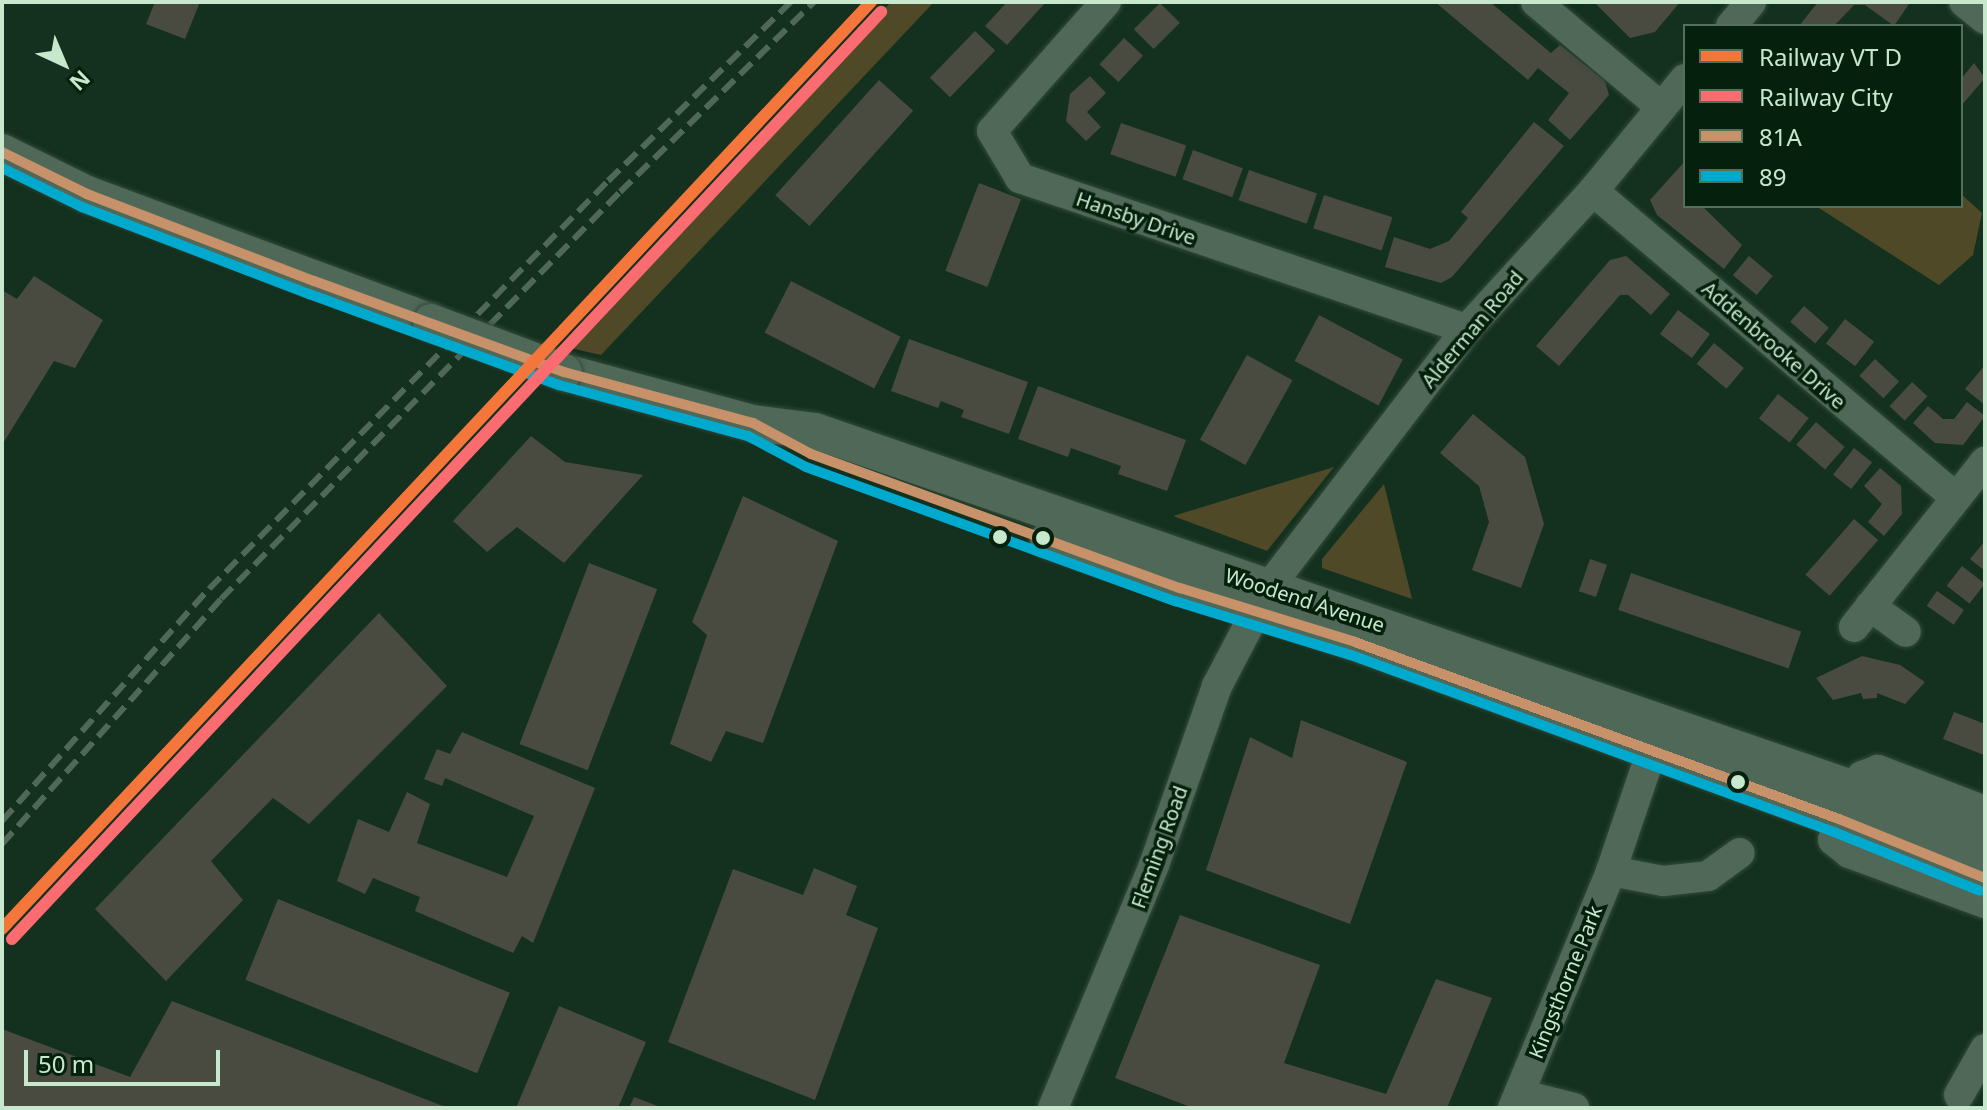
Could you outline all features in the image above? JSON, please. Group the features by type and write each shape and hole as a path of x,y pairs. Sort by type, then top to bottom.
{"street":[{"name":"Hansby Drive","path":"1106,2 992,131 1020,178 1467,329"},
{"path":"1536,2 1661,107"},
{"path":"1733,24 1751,2"},
{"path":"1964,2 1985,19"},
{"name":"Alderman Road","path":"1262,599 1467,329 1593,191 1683,81"},
{"name":"Woodend Avenue","path":"2,152 87,194 564,372 753,423 811,454 1262,599 1847,804 1985,840"},
{"name":"Addenbrooke Drive","path":"1593,191 1956,498"},
{"path":"1906,632 1862,616 1985,462"},
{"name":"Fleming Road","path":"1053,1108 1154,865 1217,686 1262,599"},
{"name":"Kingsthorne Park","path":"1574,1108 1516,1101 1611,871 1655,737"},
{"path":"1985,811 1878,770 1862,776 1833,840 1849,853 1985,903"},
{"name":"Woodend Avenue","path":"1847,804 1985,878"},
{"path":"1611,871 1663,881 1708,876 1740,853"},
{"path":"1959,1095 1985,1049"}],"shaded area":[{"path":"891,2 934,2 601,355 570,348"},
{"path":"1963,196 1982,213 1973,255 1939,285 1819,208 1963,208"},
{"path":"1334,467 1267,551 1173,516"},
{"path":"1384,484 1412,599 1322,568 1322,559"}],"building":[{"path":"155,2 200,2 185,39 146,24"},
{"path":"1007,2 1046,2 1007,45 985,26"},
{"path":"1435,2 1490,2 1551,53 1560,45 1605,81 1609,95 1570,140 1548,120 1569,93 1538,68 1528,80"},
{"path":"1594,2 1680,2 1655,32 1630,38"},
{"path":"1818,2 1909,4 1895,24 1865,5 1854,5 1836,24 1801,24"},
{"path":"1160,3 1180,23 1154,49 1134,29"},
{"path":"975,31 995,50 950,97 930,78"},
{"path":"1124,38 1143,56 1118,82 1099,64"},
{"path":"1974,63 1985,78 1963,104 1963,77"},
{"path":"1090,76 1106,93 1087,112 1101,127 1086,141 1066,121 1070,94"},
{"path":"879,80 913,111 809,226 775,195"},
{"path":"1534,122 1564,146 1452,277 1441,283 1385,267 1394,237 1430,249 1449,241 1468,218 1461,212"},
{"path":"1121,123 1186,145 1175,177 1110,154"},
{"path":"1193,150 1243,168 1232,197 1182,179"},
{"path":"1683,163 1683,208 1704,208 1742,245 1724,269 1657,215 1650,200"},
{"path":"1249,170 1317,193 1307,224 1239,200"},
{"path":"979,183 1021,199 987,287 945,271"},
{"path":"1324,195 1392,217 1382,251 1313,228"},
{"path":"1626,256 1670,294 1651,315 1628,295 1620,295 1559,366 1536,346 1610,260"},
{"path":"1749,256 1773,276 1757,295 1733,275"},
{"path":"34,276 103,320 75,368 54,361 2,445 2,290 17,299"},
{"path":"791,281 901,337 874,389 765,333"},
{"path":"1804,306 1829,328 1815,343 1790,322"},
{"path":"1678,310 1710,334 1692,358 1660,334"},
{"path":"1319,315 1403,360 1378,406 1295,361"},
{"path":"1845,319 1874,342 1855,366 1826,343"},
{"path":"909,339 1028,382 1009,434 961,417 964,410 941,401 938,408 891,391"},
{"path":"1714,343 1744,368 1727,389 1697,364"},
{"path":"1247,355 1292,380 1245,465 1200,440"},
{"path":"1875,359 1899,382 1883,398 1859,376"},
{"path":"1985,365 1985,405 1965,389"},
{"path":"1912,382 1927,396 1905,420 1889,406"},
{"path":"1038,386 1186,440 1167,491 1118,474 1121,466 1071,448 1068,457 1018,439"},
{"path":"1778,394 1809,418 1790,442 1759,418"},
{"path":"1967,402 1985,416 1963,445 1935,443 1913,423 1928,406 1943,419 1954,419"},
{"path":"1473,414 1525,457 1544,524 1521,588 1472,570 1489,522 1479,486 1440,453"},
{"path":"1816,422 1845,447 1825,470 1796,445"},
{"path":"531,436 565,462 643,475 564,563 517,527 487,552 453,521"},
{"path":"1854,448 1872,462 1851,489 1833,475"},
{"path":"1880,468 1901,486 1902,514 1884,536 1868,522 1882,504 1864,486"},
{"path":"743,496 838,541 763,743 726,731 711,762 670,744 707,635 692,622"},
{"path":"1854,519 1878,540 1830,596 1805,575"},
{"path":"1985,541 1985,571 1970,559"},
{"path":"1590,559 1607,565 1596,597 1579,591"},
{"path":"589,563 657,589 588,770 519,744"},
{"path":"1962,566 1985,584 1969,604 1947,586"},
{"path":"1631,573 1801,632 1788,668 1618,610"},
{"path":"1937,591 1964,610 1954,625 1927,606"},
{"path":"379,613 447,686 309,824 273,798 211,861 243,900 166,981 95,909"},
{"path":"1862,656 1900,665 1925,682 1905,704 1877,693 1877,698 1863,699 1861,693 1833,700 1816,678"},
{"path":"1954,712 1985,724 1984,755 1943,739"},
{"path":"1301,720 1407,762 1350,924 1206,870 1250,737 1292,758"},
{"path":"462,732 595,788 533,943 522,936 513,953 415,911 420,897 373,878 365,894 337,881 358,819 389,832 407,792 430,804 417,843 507,877 534,816 445,778 442,786 424,779 437,749 450,754"},
{"path":"814,868 857,886 846,915 878,928 815,1100 668,1042 733,869 803,895"},
{"path":"278,899 510,993 477,1073 245,980"},
{"path":"1180,915 1320,965 1284,1063 1386,1094 1436,979 1492,998 1447,1108 1193,1108 1115,1078"},
{"path":"172,1001 448,1108 2,1108 2,1029 130,1077"},
{"path":"559,1006 646,1042 618,1108 516,1108"},
{"path":"634,1097 663,1108 629,1108"}],"railway":[{"path":"2,821 209,589 608,181 791,2"},
{"path":"2,844 221,599 620,192 814,2"}],"transit line":[{"path":"2,929 871,2"},
{"name":"81A","path":"2,152 87,194 314,281 564,372 753,423 811,454 1180,588 1355,642 1839,819 1985,878"},
{"name":"89","path":"2,168 82,207 309,294 559,385 748,436 806,467 1175,601 1351,655 1834,832 1980,891"}],"rail line":[{"name":"City","path":"12,939 881,12"}]}
